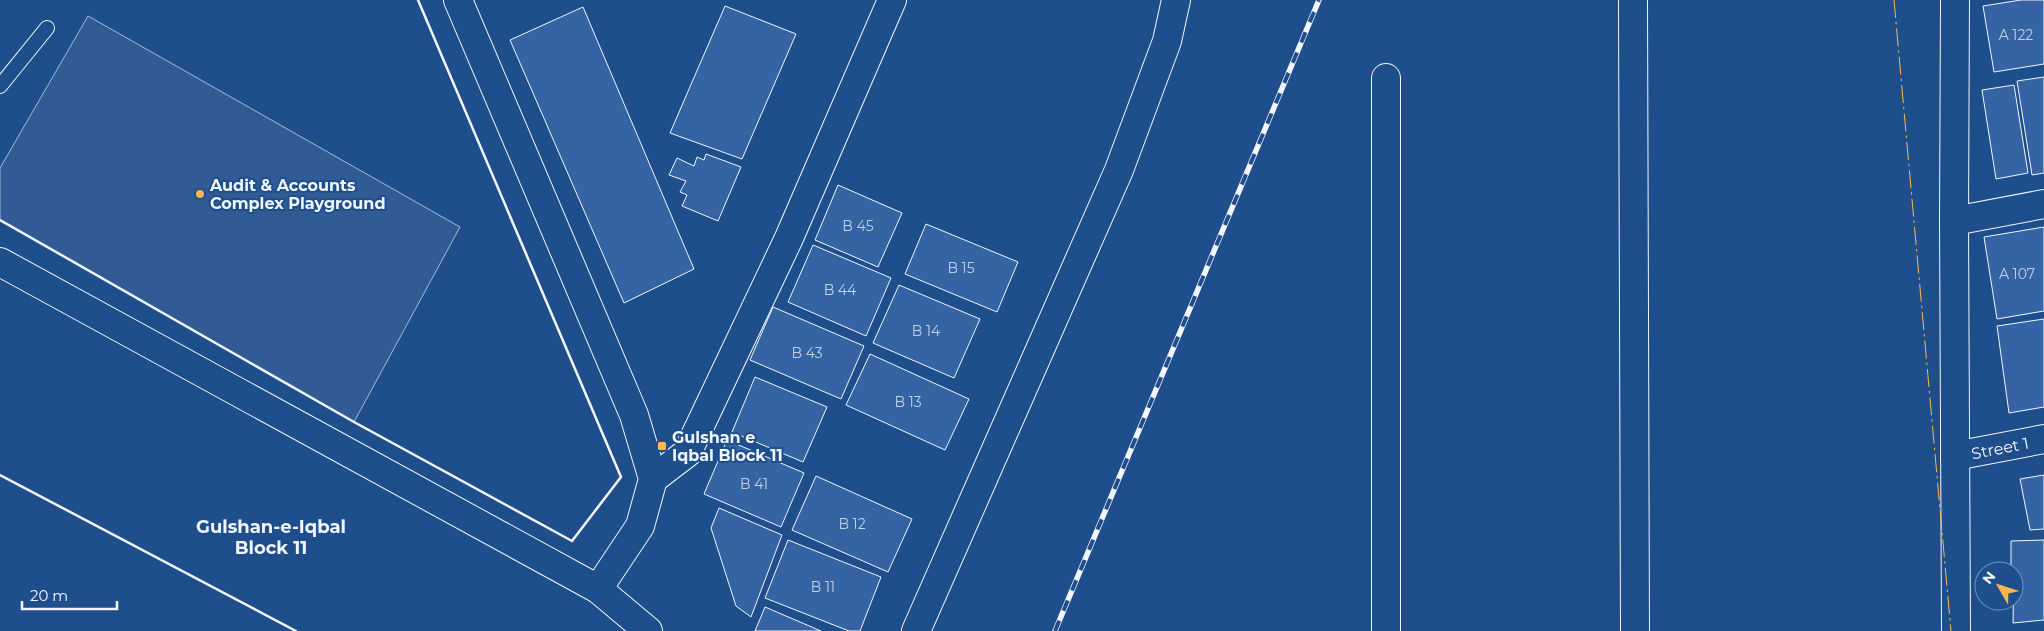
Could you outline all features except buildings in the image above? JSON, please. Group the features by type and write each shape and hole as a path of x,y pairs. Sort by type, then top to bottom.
{"street":[{"path":"458,0 634,415 653,479 640,526 598,589"},
{"path":"653,479 687,453 789,238 892,0"},
{"path":"916,631 1119,170 1168,41 1176,0"},
{"path":"1634,0 1635,631"},
{"path":"1955,0 1956,631"},
{"path":"1386,78 1386,631"},
{"path":"1954,221 2044,204"},
{"path":"0,262 598,589 648,631"},
{"name":"Street 1","path":"1955,456 2044,439"}],"lane":[{"path":"0,86 47,28"}],"shaded area":[{"name":"Audit & Accounts Complex Playground","path":"88,16 460,227 354,422 0,220 0,168"}],"railway":[{"path":"1055,631 1319,0"}],"wall":[{"path":"0,220 354,422 572,541 621,477 418,0"},
{"path":"0,475 296,631"}],"power":[{"path":"1894,0 1951,631"}],"place":[{"name":"Audit & Accounts Complex Playground","path":"200,194"},
{"name":"Gulshan e Iqbal Block 11","path":"662,446"}],"district":[{"name":"Gulshan-e-Iqbal Block 11","path":"271,537"}]}
